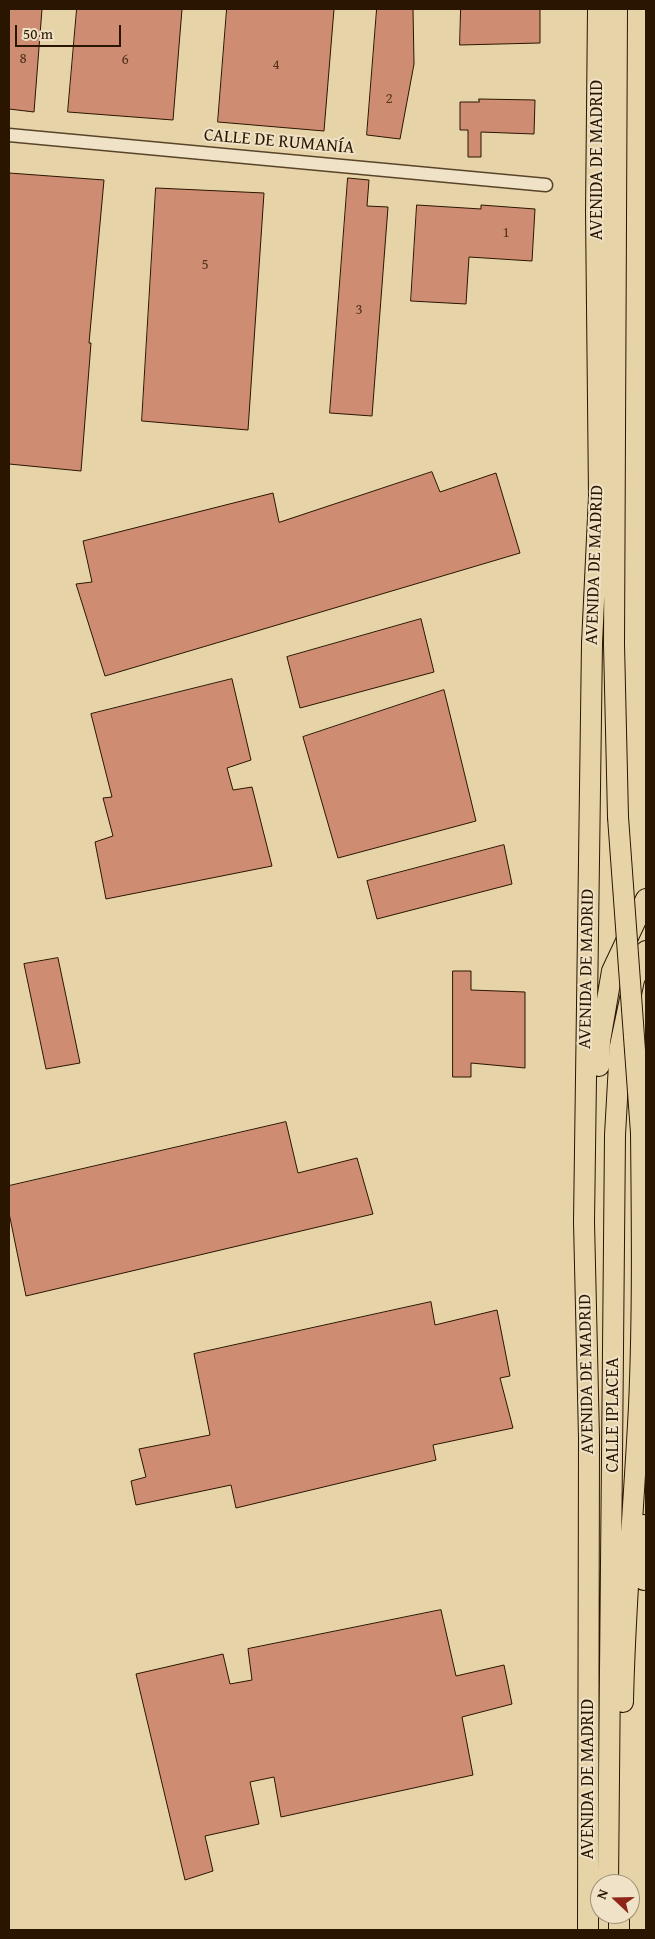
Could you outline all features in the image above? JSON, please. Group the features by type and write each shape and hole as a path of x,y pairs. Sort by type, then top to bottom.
{"main road":[{"name":"AVENIDA DE MADRID","path":"588,1930 589,1438 584,1222 592,643 598,496 596,212 598,9"},
{"name":"AVENIDA DE MADRID","path":"618,9 614,644 618,817 641,1133 642,1223 639,1405 625,1636 620,1874"},
{"name":"CALLE IPLACEA","path":"589,1438 600,1041 612,971 646,899"},
{"name":"CALLE IPLACEA","path":"608,1874 615,1135 620,1046 634,980 646,950"},
{"path":"639,1405 643,1472 644,1580"}],"street":[{"name":"CALLE DE RUMANÍA","path":"9,135 546,185"}],"building":[{"path":"9,9 42,9 34,112 9,109"},
{"path":"77,9 182,9 173,120 68,112"},
{"path":"227,9 334,9 324,131 218,122"},
{"path":"377,9 413,9 414,64 400,139 367,135"},
{"path":"461,9 540,9 540,43 460,45"},
{"path":"479,99 535,100 534,134 481,132 481,157 468,157 468,130 460,130 460,102 479,102"},
{"path":"9,173 104,180 89,343 91,343 81,471 9,464"},
{"path":"348,178 369,180 367,206 388,207 372,416 330,413"},
{"path":"156,188 264,193 248,430 142,421"},
{"path":"417,205 481,209 481,205 535,209 532,261 469,257 466,304 411,301"},
{"path":"432,472 440,492 496,473 520,553 105,676 76,584 92,582 83,541 273,493 279,522"},
{"path":"421,619 434,672 300,708 287,657"},
{"path":"232,679 251,760 227,768 233,790 252,787 272,866 106,899 95,842 113,836 103,798 112,797 91,714"},
{"path":"444,690 476,821 338,858 303,737"},
{"path":"504,845 512,884 377,919 367,881"},
{"path":"58,958 80,1063 46,1069 24,964"},
{"path":"453,971 471,971 471,990 525,992 525,1068 471,1063 471,1077 453,1077"},
{"path":"286,1122 298,1173 357,1158 373,1214 26,1296 9,1213 9,1186"},
{"path":"431,1302 435,1325 497,1310 510,1376 500,1378 513,1428 433,1445 436,1460 236,1508 231,1485 136,1505 131,1481 146,1477 139,1449 210,1435 194,1354"},
{"path":"441,1610 456,1676 504,1665 512,1704 462,1717 473,1775 281,1817 274,1777 250,1782 259,1824 205,1836 213,1871 185,1880 136,1674 223,1654 230,1684 252,1680 248,1649"}]}
